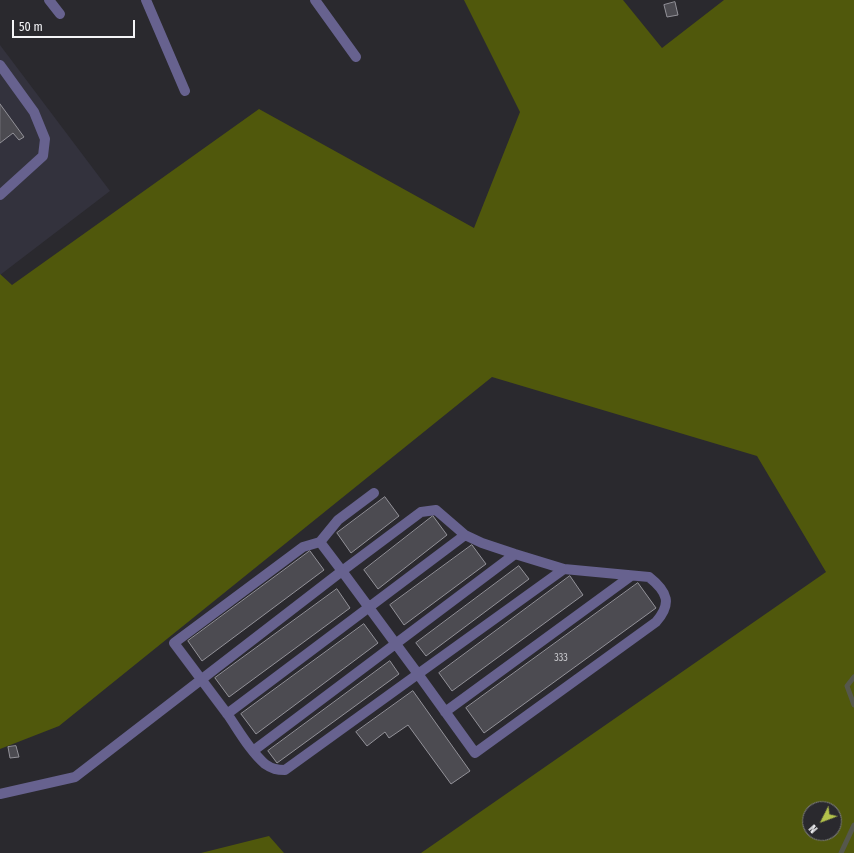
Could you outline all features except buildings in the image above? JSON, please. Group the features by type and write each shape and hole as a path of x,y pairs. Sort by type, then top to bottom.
{"lane":[{"path":"49,0 60,14"},
{"path":"146,0 185,91"},
{"path":"315,0 356,56"},
{"path":"0,65 34,112 45,139 43,156 0,195"},
{"path":"374,493 338,520 320,542 303,547 174,643 253,751 266,764 275,770 285,770 564,569"},
{"path":"0,794 75,777 200,679 342,571 421,512 436,510 464,535 482,543 564,569 649,577 660,585 666,599 665,611 656,622 475,754 418,674 368,608 342,571 320,542"},
{"path":"227,714 464,535"},
{"path":"253,751 515,554"},
{"path":"445,712 631,576"}],"shaded area":[{"path":"0,45 110,191 0,275"}],"green space":[{"path":"464,0 623,0 662,48 724,0 854,0 854,853 421,853 826,572 757,456 492,377 59,726 0,749 0,274 12,285 259,109 474,228 520,112"},
{"path":"269,836 284,853 201,853"}],"waterway":[{"path":"854,677 847,686 854,705"},
{"path":"841,853 854,825"}]}
